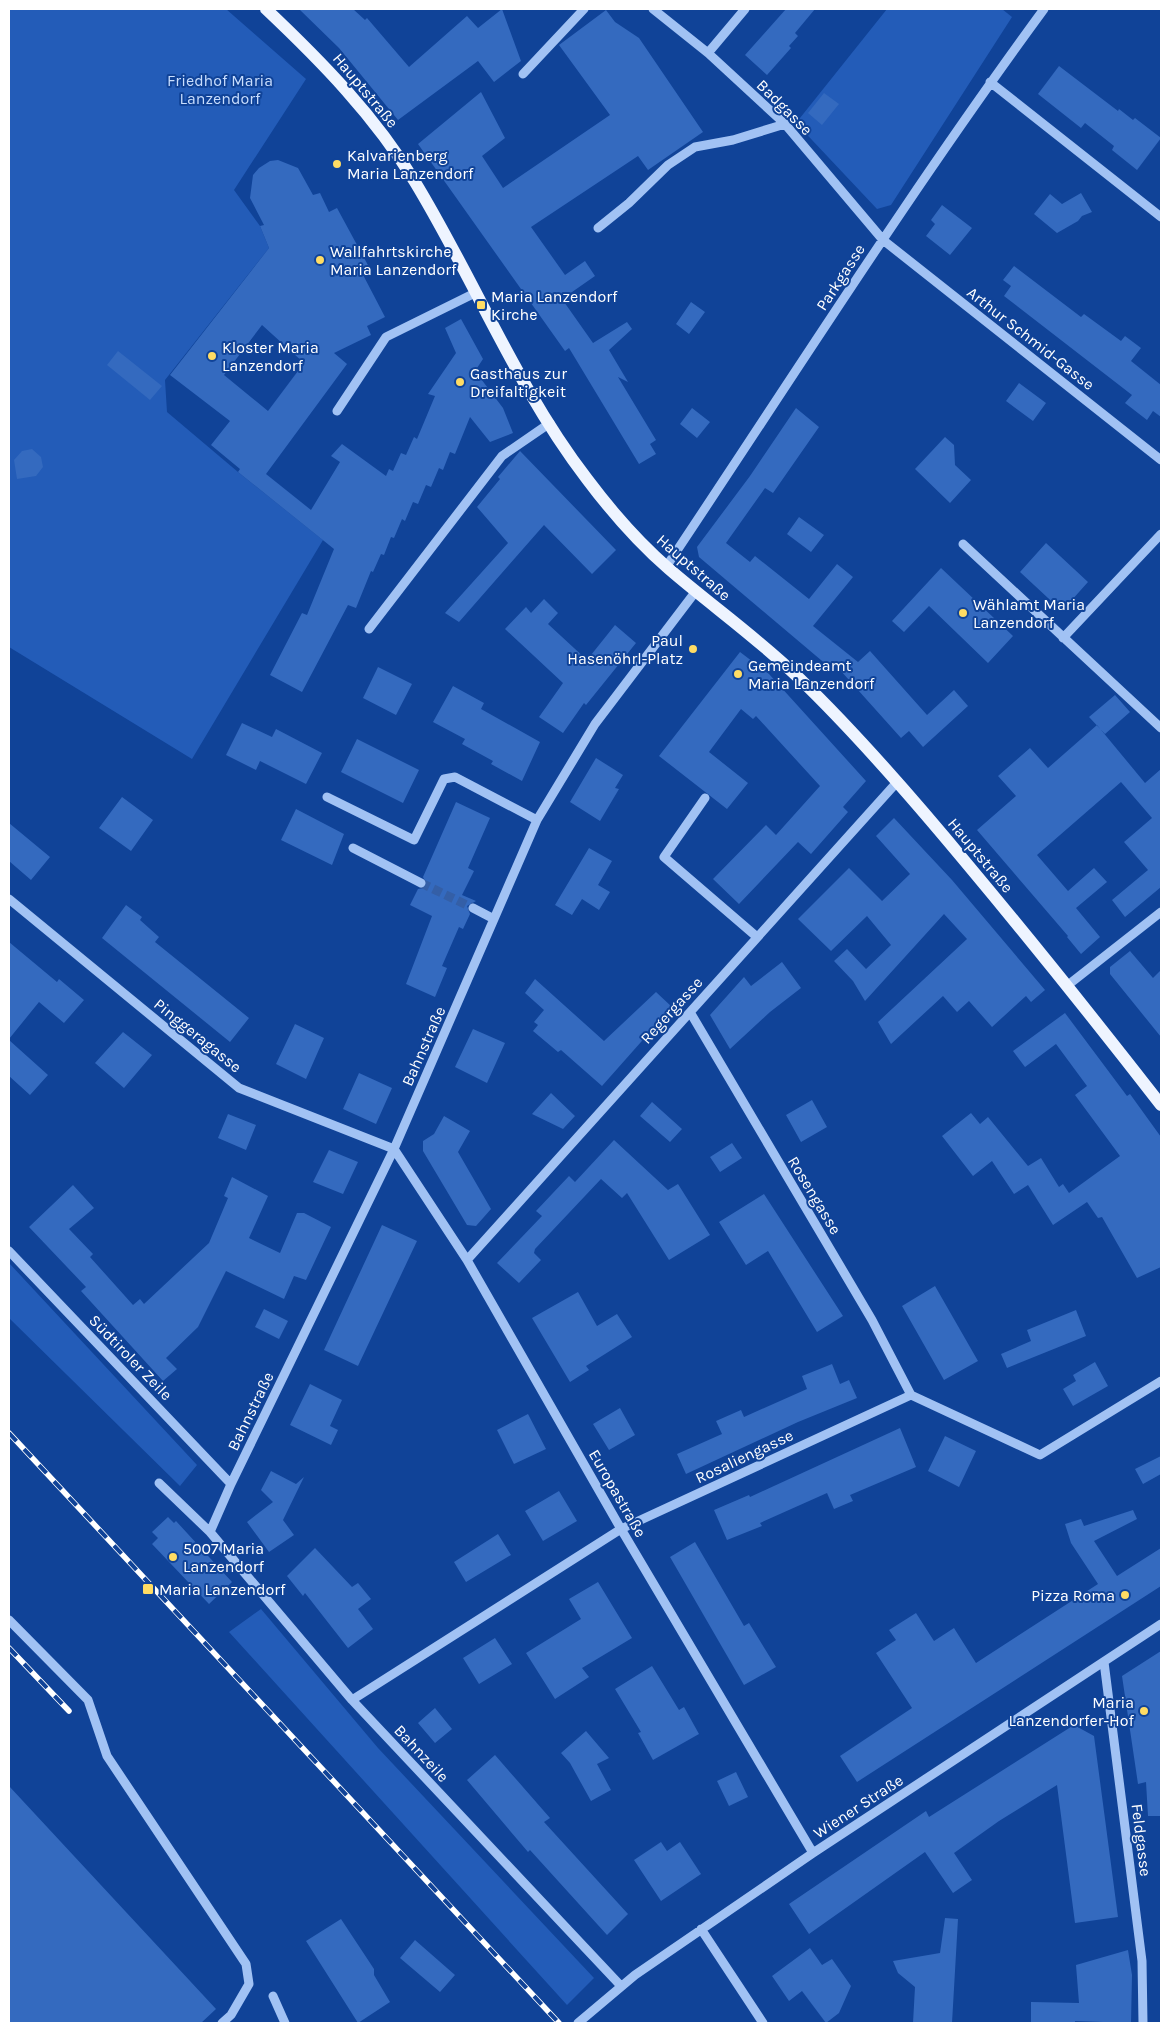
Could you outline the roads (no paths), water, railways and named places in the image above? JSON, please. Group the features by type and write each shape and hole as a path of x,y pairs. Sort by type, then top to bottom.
{"main road":[{"name":"Hauptstraße","path":"266,9 318,58 393,148 435,216 475,293 550,423 586,479 640,541 666,567 760,643 801,680 898,781 1068,985 1161,1105"}],"street":[{"path":"523,74 584,9"},
{"name":"Badgasse","path":"653,9 708,54 785,124 883,240"},
{"path":"708,54 745,9"},
{"name":"Parkgasse","path":"666,567 990,82 1044,9"},
{"path":"990,82 1161,218"},
{"path":"598,228 629,203 668,165 695,147 733,140 785,124"},
{"name":"Arthur Schmid-Gasse","path":"883,240 1161,460"},
{"path":"337,411 386,337 475,293"},
{"path":"369,629 502,456 550,423"},
{"path":"1063,638 1161,534"},
{"path":"963,544 1161,728"},
{"name":"Bahnstraße","path":"210,1532 231,1484 394,1149 537,820 595,724 696,591"},
{"path":"327,797 414,840 444,780 455,777 537,820"},
{"name":"Regergasse","path":"467,1260 898,781"},
{"path":"705,798 664,857 757,937"},
{"path":"353,848 421,883"},
{"name":"Pinggeragasse","path":"9,899 239,1088 394,1149"},
{"path":"472,908 494,919"},
{"path":"1068,985 1161,912"},
{"name":"Rosengasse","path":"690,1012 872,1320 911,1395"},
{"name":"Europastraße","path":"394,1149 467,1260 621,1529 813,1853"},
{"name":"Südtiroler Zeile","path":"9,1251 231,1484"},
{"path":"911,1395 1040,1455 1161,1380"},
{"name":"Rosaliengasse","path":"352,1700 621,1529 911,1395"},
{"name":"Bahnzeile","path":"158,1482 210,1532 352,1700 620,1986"},
{"path":"9,1620 88,1700 106,1756 246,1964 249,1984 231,2015 222,2023"},
{"name":"Wiener Straße","path":"578,2023 620,1986 701,1929 1161,1624"},
{"name":"Feldgasse","path":"1104,1662 1142,1961 1143,2023"},
{"path":"701,1929 763,2023"},
{"path":"273,1996 285,2023"}],"tunnel":[{"path":"421,883 473,908"}],"railway":[{"path":"9,1433 559,2023"},
{"path":"9,1648 69,1711"}],"place":[{"name":"Kalvarienberg Maria Lanzendorf","path":"337,164"},
{"name":"Wallfahrtskirche Maria Lanzendorf","path":"320,260"},
{"name":"Maria Lanzendorf Kirche","path":"481,305"},
{"name":"Kloster Maria Lanzendorf","path":"212,356"},
{"name":"Gasthaus zur Dreifaltigkeit","path":"460,382"},
{"name":"Wählamt Maria Lanzendorf","path":"963,613"},
{"name":"Paul Hasenöhrl-Platz","path":"693,649"},
{"name":"Gemeindeamt Maria Lanzendorf","path":"738,674"},
{"name":"5007 Maria Lanzendorf","path":"173,1557"},
{"name":"Maria Lanzendorf","path":"148,1589"},
{"name":"Pizza Roma","path":"1125,1595"},
{"name":"Maria Lanzendorfer-Hof","path":"1144,1711"}],"park label":[{"name":"Friedhof Maria Lanzendorf","path":"220,89"}]}
